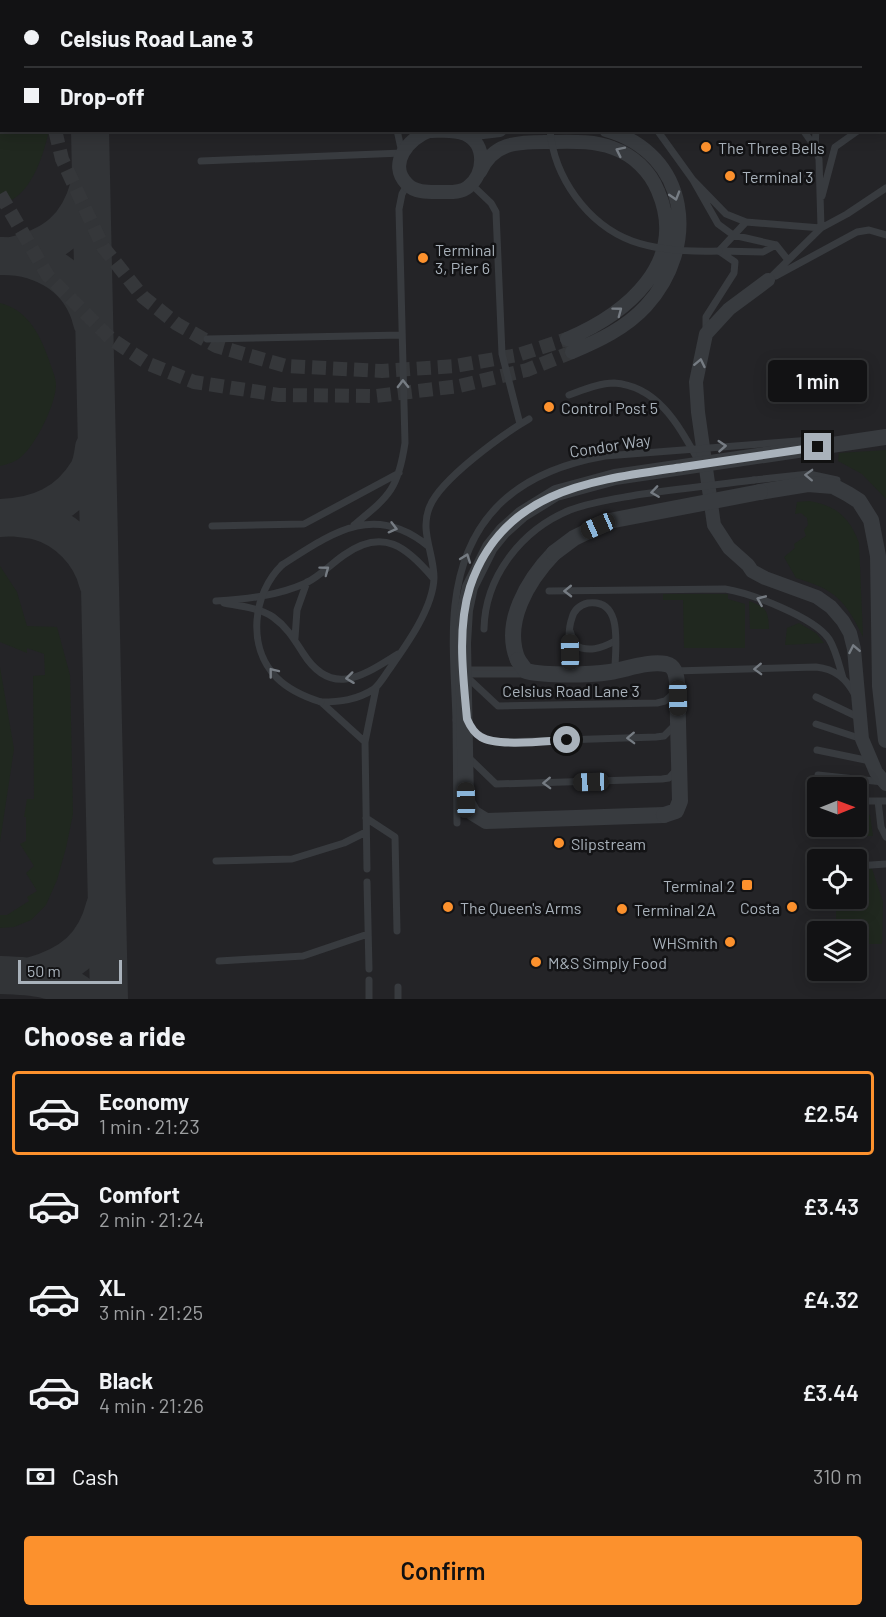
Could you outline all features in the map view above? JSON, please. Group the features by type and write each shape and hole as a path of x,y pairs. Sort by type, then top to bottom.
{"street":[{"path":"429,132 418,135 409,142 402,153 400,162 401,175 407,185 427,192 456,192 466,189 480,172 486,159 500,148 529,143 578,142 615,148 632,157 647,171 655,183 663,201 666,219 666,235 656,268 634,298 615,314 587,330 569,346 594,343 624,326 645,308 668,274 675,259 680,237 680,217 676,196 668,177 658,162 640,145 612,132"},
{"path":"459,132 474,140 480,150 482,160 480,172"},
{"path":"466,134 483,132"},
{"path":"768,280 729,309 706,334 696,382 714,525 729,548 752,571 817,597 831,607 843,621 850,633 854,649 862,739 870,761 885,783"},
{"path":"886,436 615,477 556,493 522,513 503,531 479,567 470,587 465,610 461,678 466,754 466,800 468,807 477,817 492,821 676,812 680,801 680,761 677,682 676,673 672,667 666,664 651,664 615,671 543,674 526,671 514,650 512,632 520,603 540,567 554,553 574,538 609,521 796,486 821,484 833,486 849,494 865,508 871,520 878,556 880,686 886,740"}],"lane":[{"path":"201,161 402,153 397,132"},
{"path":"550,132 559,167 573,193 590,213 611,230 631,241 675,250 763,252 776,245"},
{"path":"658,132 693,180 718,224 733,235 776,245 788,261"},
{"path":"803,132 819,159 821,228"},
{"path":"814,147 816,132"},
{"path":"821,201 835,147 856,132"},
{"path":"693,180 726,214 746,222 821,228"},
{"path":"471,184 491,203 496,212 502,354 520,424"},
{"path":"376,688 341,702 321,702 295,692 275,676 263,655 257,636 256,620 265,586 273,574 282,565 309,548 354,525 386,499 399,473 405,443 399,209 402,194 407,185"},
{"path":"768,280 821,228 886,188"},
{"path":"719,251 746,222"},
{"path":"768,280 857,232 868,230 886,235"},
{"path":"706,334 706,317 734,273 735,262 719,251"},
{"path":"207,339 402,335"},
{"path":"569,395 613,383 635,387 655,399 677,422 708,477"},
{"path":"367,870 365,742 376,688 402,652 429,599 434,579 430,548 425,534 429,507 436,495 464,467 529,419"},
{"name":"Condor Way","path":"457,823 456,720 461,678 455,606 465,557 480,527 500,504 522,485 547,471 578,461 615,455 886,436"},
{"path":"212,526 304,524 399,473"},
{"path":"484,629 488,599 504,563 527,537 555,517 609,500 809,474 837,480 851,488 863,499 874,519 878,556"},
{"path":"354,525 391,525 416,536 430,548"},
{"path":"402,652 360,677 338,679 318,671 309,662 295,638 283,625 265,613 216,601 272,595 308,582 361,544 373,542 403,548 416,557 434,579"},
{"path":"295,638 297,610 308,582"},
{"path":"549,591 725,589 740,592 801,617 816,626 828,638 837,656 843,678 859,702"},
{"path":"571,673 571,621 575,610 585,604 596,604 608,608 612,614 615,625 615,671"},
{"path":"570,631 575,645 580,648 599,648 615,641"},
{"path":"461,678 816,667 828,668 843,678"},
{"path":"461,678 543,674"},
{"path":"461,678 467,719 471,729 488,741 656,737 671,731 678,715"},
{"name":"Celsius Road Lane 3","path":"461,678 498,706 657,703 671,697 677,682"},
{"path":"816,697 860,718"},
{"path":"321,702 365,742"},
{"path":"816,724 862,739"},
{"path":"817,750 870,761"},
{"path":"466,754 496,784 662,779 674,774 680,761"},
{"path":"818,775 885,783"},
{"path":"882,801 881,827 886,837"},
{"path":"366,818 395,837 397,931"},
{"path":"216,861 292,859 344,843 366,832"},
{"path":"867,865 886,864"},
{"path":"367,882 369,969"},
{"path":"219,961 303,956 368,934"},
{"path":"369,980 369,999"},
{"path":"398,987 398,999"}],"shaded area":[{"path":"0,132 886,132 886,999 0,999"},
{"path":"0,132 49,132 34,175 20,194 0,205"},
{"path":"0,303 18,311 32,325 45,351 56,383 49,412 33,443 19,459 0,466"},
{"path":"886,450 886,499 862,474 838,461 839,453"},
{"path":"809,501 827,506 841,514 851,526 859,543 863,637 851,614 838,598 821,587 796,578 784,557 795,548 794,544 806,536 804,530 808,525 807,518 801,513 795,514 797,502"},
{"path":"0,566 17,592 27,626 57,627 70,675 73,814 57,880 46,905 31,920 14,927 0,928 0,915 7,915 29,901 27,897 37,891 26,873 34,866 20,844 26,841 26,817 24,817 27,799 34,799 33,676 45,675 44,654 27,648 27,653 0,642"},
{"path":"663,594 728,594 728,599 745,604 745,648 684,648 683,600 663,600"},
{"path":"749,601 765,611 769,629 750,629"},
{"path":"799,623 816,633 824,643 785,645 787,628"},
{"path":"0,667 14,749 0,842"},
{"path":"867,815 870,815 873,836 867,836"},
{"path":"872,869 883,902 882,944 867,944 867,921 836,921 836,909 867,909 867,870"}],"taxiway":[{"path":"90,132 109,999"},
{"path":"12,256 40,247 62,234 78,214 89,187"},
{"path":"0,256 32,260 59,272 80,293 92,322"},
{"path":"0,518 27,515 61,500 71,492 88,471 94,448"},
{"path":"14,517 38,521 68,536 90,562 98,583"},
{"path":"32,976 70,960 79,952 95,932 105,906"},
{"path":"0,975 45,979 65,986 84,999"}],"tunnel":[{"path":"55,132 62,159 103,247 143,297 177,324 216,346 286,366 382,371 455,366 518,355 567,339"},
{"path":"0,194 48,276 111,339 149,364 194,382 279,395 376,396 459,386 527,370 572,352"}],"place":[{"name":"The Three Bells","path":"706,147"},
{"name":"Terminal 3","path":"730,176"},
{"name":"Terminal 3, Pier 6","path":"423,258"},
{"name":"Control Post 5","path":"549,407"},
{"name":"Slipstream","path":"559,843"},
{"name":"Terminal 2","path":"747,885"},
{"name":"The Queen's Arms","path":"448,907"},
{"name":"Costa","path":"792,907"},
{"name":"Terminal 2A","path":"622,909"},
{"name":"WHSmith","path":"730,942"},
{"name":"M&S Simply Food","path":"536,962"}],"route":[{"path":"567,740 488,741 471,729 467,719 463,643 465,610 470,587 479,567 503,531 522,513 556,493 576,486 615,477 818,447"}]}
